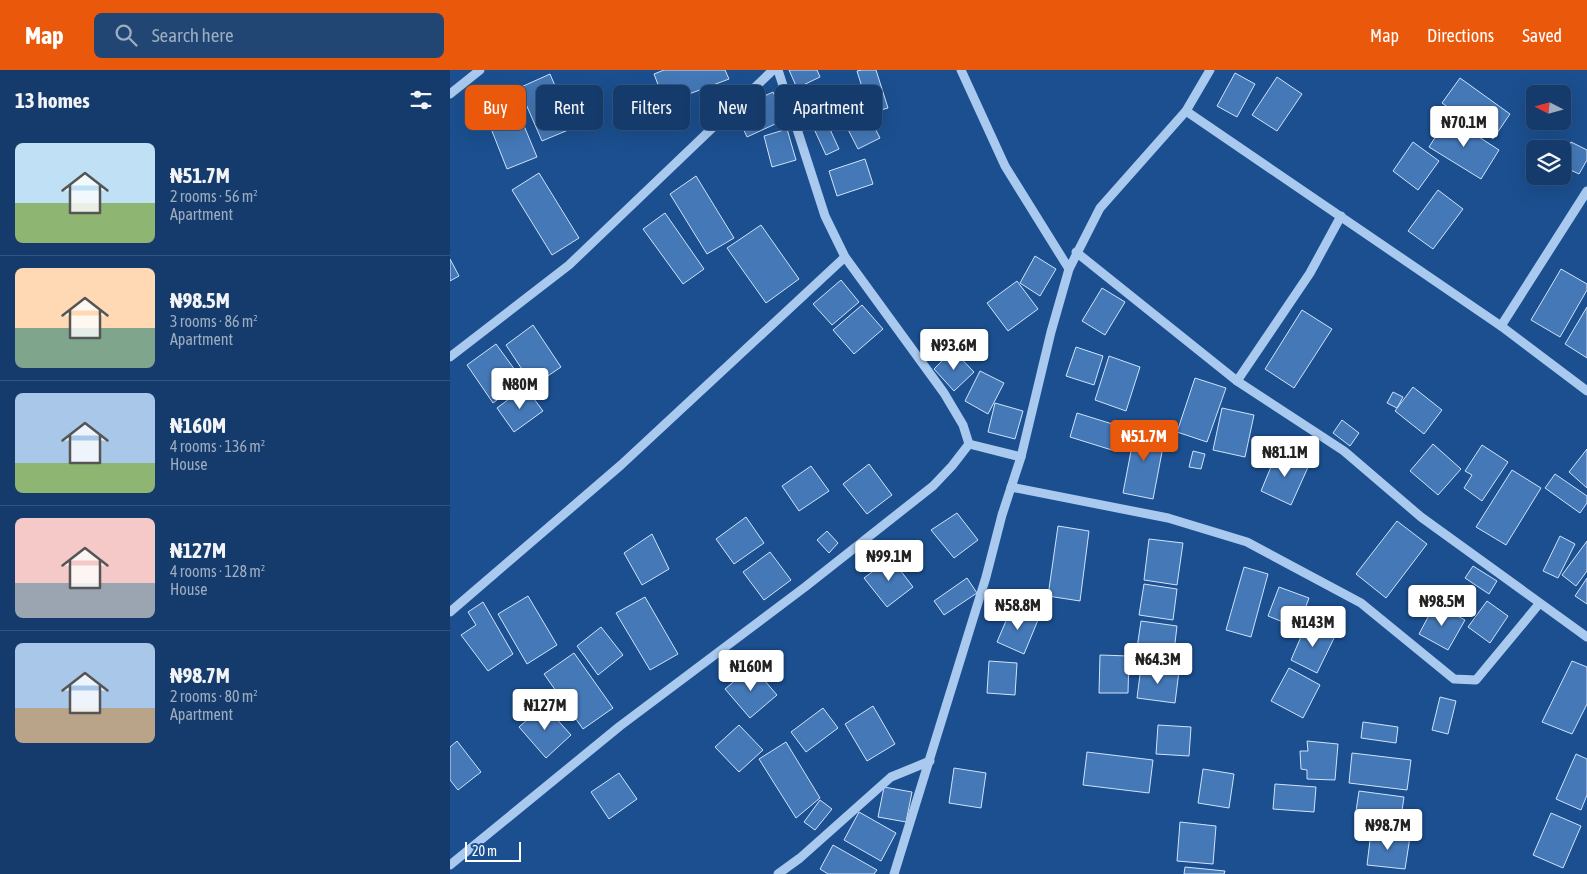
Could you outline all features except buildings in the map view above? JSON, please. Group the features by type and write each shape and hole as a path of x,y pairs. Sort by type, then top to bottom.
{"street":[{"path":"450,94 480,70"},
{"path":"450,357 569,265 773,70"},
{"path":"778,70 825,216 845,257 944,393 963,426 969,444"},
{"path":"961,70 1005,166 1069,269"},
{"path":"894,874 1021,457 1051,332 1069,269 1100,208 1186,111 1210,70"},
{"path":"1186,111 1501,326 1587,391"},
{"path":"1501,326 1587,191"},
{"path":"1237,381 1310,274 1341,216"},
{"path":"1076,252 1237,381 1344,451 1421,517 1587,637"},
{"path":"450,612 621,465 845,257"},
{"path":"969,444 1021,457"},
{"path":"450,865 620,726 805,587 933,486 969,444"},
{"path":"1011,487 1168,518 1247,542 1361,604 1454,679 1476,680 1539,604"},
{"path":"778,874 800,858 892,777 930,760"}]}
